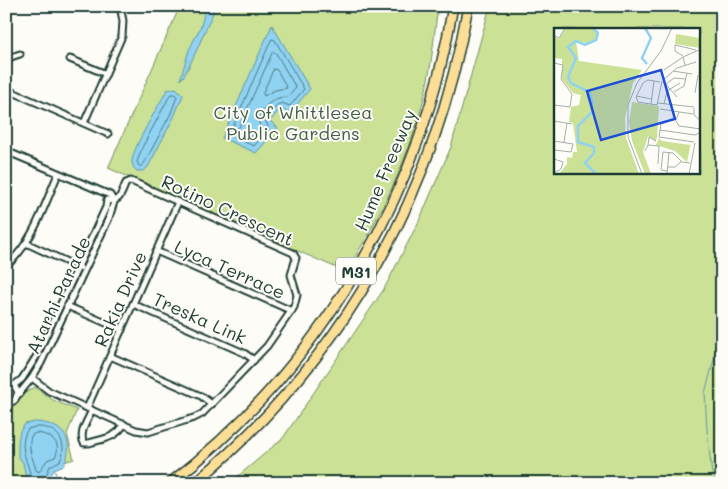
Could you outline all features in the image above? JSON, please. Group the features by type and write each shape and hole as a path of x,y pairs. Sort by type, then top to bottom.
{"highway":[{"name":"Hume Freeway","path":"170,483 220,441 267,393 314,336 351,282 383,224 398,192 421,132 439,74 453,6"},
{"name":"Hume Freeway","path":"195,483 252,432 296,383 335,332 372,276 409,205 436,135 455,72 468,6"}],"street":[{"path":"84,123 123,32 120,6"},
{"path":"6,62 11,57 20,54"},
{"path":"70,58 106,74"},
{"path":"6,89 108,134"},
{"path":"6,152 58,174 93,186 111,200"},
{"path":"6,266 26,243 58,174"},
{"name":"Rotino Crescent","path":"32,378 49,391 140,431 148,432 197,417 212,404 272,341 292,311 297,299 291,275 296,258 294,254 129,182 126,183 121,193 111,200"},
{"name":"Atarhi Parade","path":"10,385 22,379 30,369 111,200"},
{"name":"Atarhi Parade","path":"18,396 42,363 111,214 111,200"},
{"name":"Rakia Drive","path":"124,424 121,430 114,436 84,443 82,432 89,409 110,356 178,202"},
{"path":"26,243 85,271"},
{"name":"Lyca Terrace","path":"156,251 292,311"},
{"path":"62,303 122,330"},
{"name":"Treska Link","path":"133,304 244,353 254,360"},
{"path":"110,356 201,396 212,404"},
{"path":"6,380 17,390 18,396 13,402 6,402"}],"green space":[{"name":"City of Whittlesea Public Gardens","path":"180,6 438,6 427,83 411,141 393,186 371,230 346,272 108,168"},
{"path":"490,6 722,6 722,483 230,483 283,438 384,289 419,221 451,147"},
{"path":"35,387 53,400 77,410 67,434 74,459 44,468 23,483 6,483 6,405 14,404 20,396"}],"water":[{"path":"206,6 216,6 194,56 180,80 189,50 201,26"},
{"path":"272,25 310,89 289,114 281,108 270,121 278,128 256,153 222,138"},
{"path":"176,88 183,95 174,117 148,167 143,171 137,171 133,167 132,161 137,146 167,90"},
{"path":"35,422 53,425 64,434 67,440 67,456 64,465 54,469 47,483 27,483 23,463 18,456 20,431 25,424"}],"waterway":[{"path":"718,483 712,475 705,393 722,330"},
{"path":"54,469 59,483"}]}
